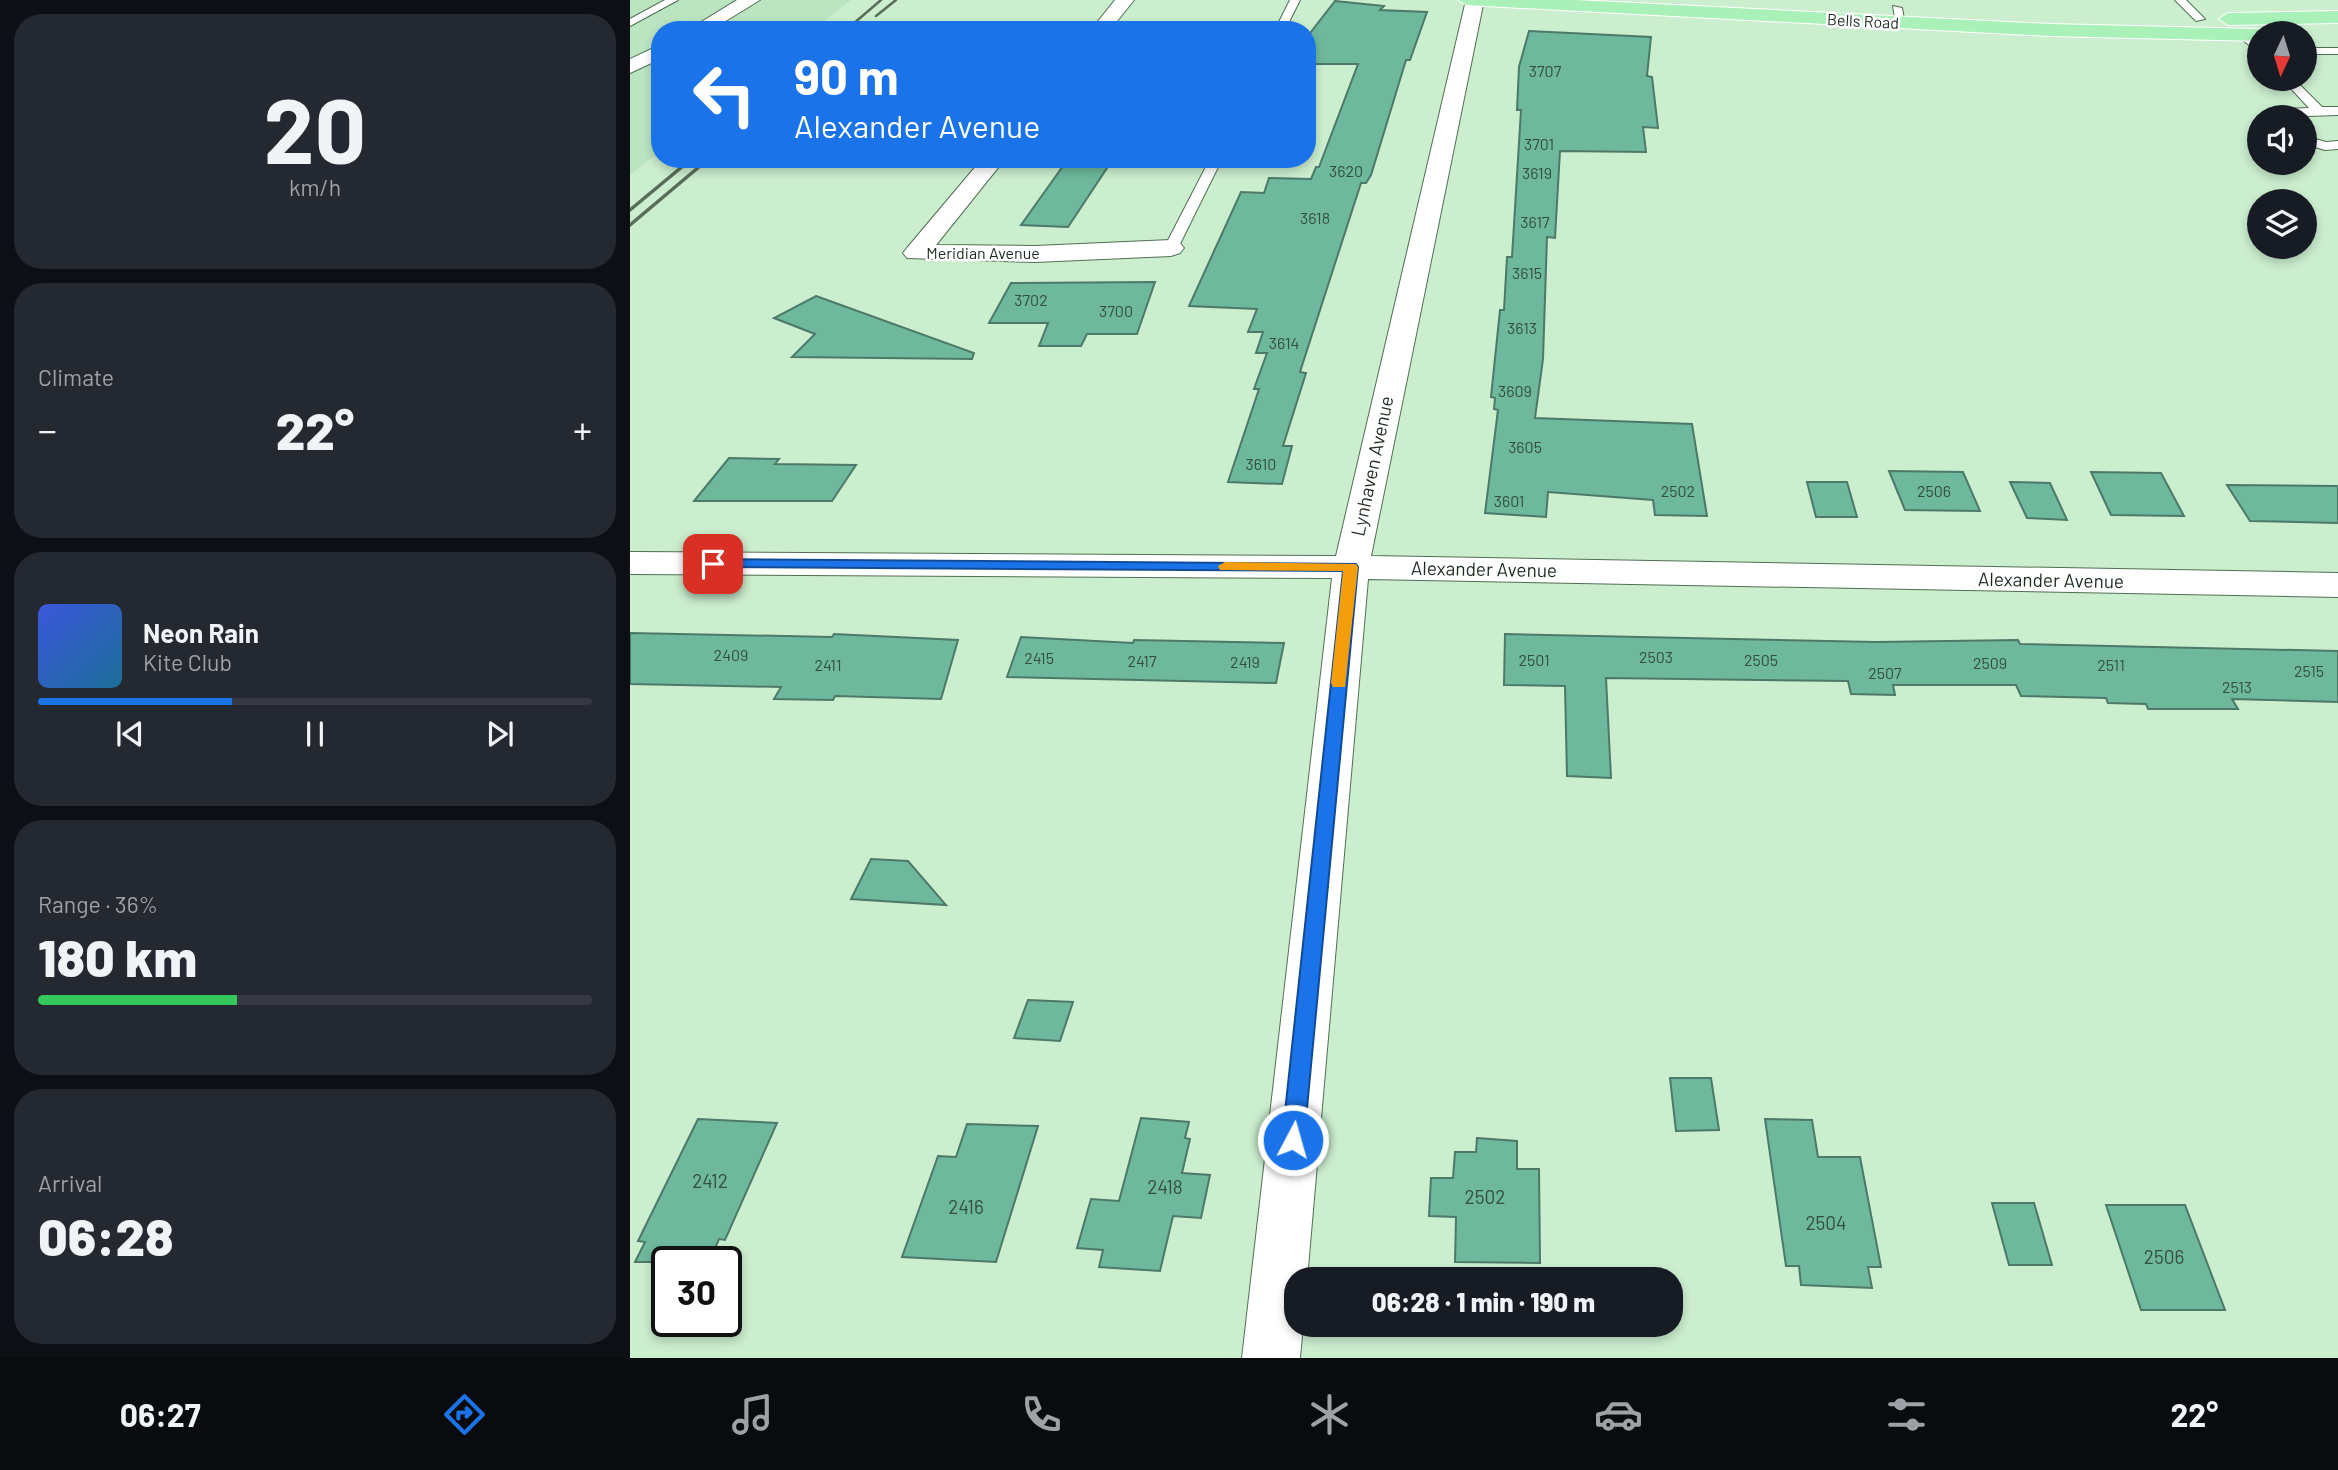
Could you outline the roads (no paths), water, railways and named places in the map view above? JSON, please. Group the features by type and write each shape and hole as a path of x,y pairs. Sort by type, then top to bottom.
{"main road":[{"name":"Bells Road","path":"1467,0 1899,16 2200,19 2338,17"},
{"name":"Bells Road","path":"1724,0 2134,34 2247,35"},
{"path":"2317,34 2338,34"}],"street":[{"path":"726,21 751,0"},
{"path":"1108,21 1125,0"},
{"name":"Lynhaven Avenue","path":"1271,1358 1350,567 1475,0"},
{"path":"633,66 651,56"},
{"path":"633,66 651,61"},
{"name":"Meridian Avenue","path":"987,168 916,253 1035,254 1171,248"},
{"name":"Alexander Avenue","path":"630,563 1350,567 2338,585"}],"lane":[{"path":"630,23 673,0"},
{"path":"1284,21 1295,0"},
{"path":"2179,0 2200,19"},
{"path":"2317,51 2338,51"},
{"path":"2300,91 2319,111 2338,111"},
{"path":"2317,143 2338,145"},
{"path":"1171,248 1211,168"}],"railway":[{"path":"856,21 881,0"},
{"path":"876,16 896,0"},
{"path":"630,210 681,168"},
{"path":"630,225 698,168"}]}
